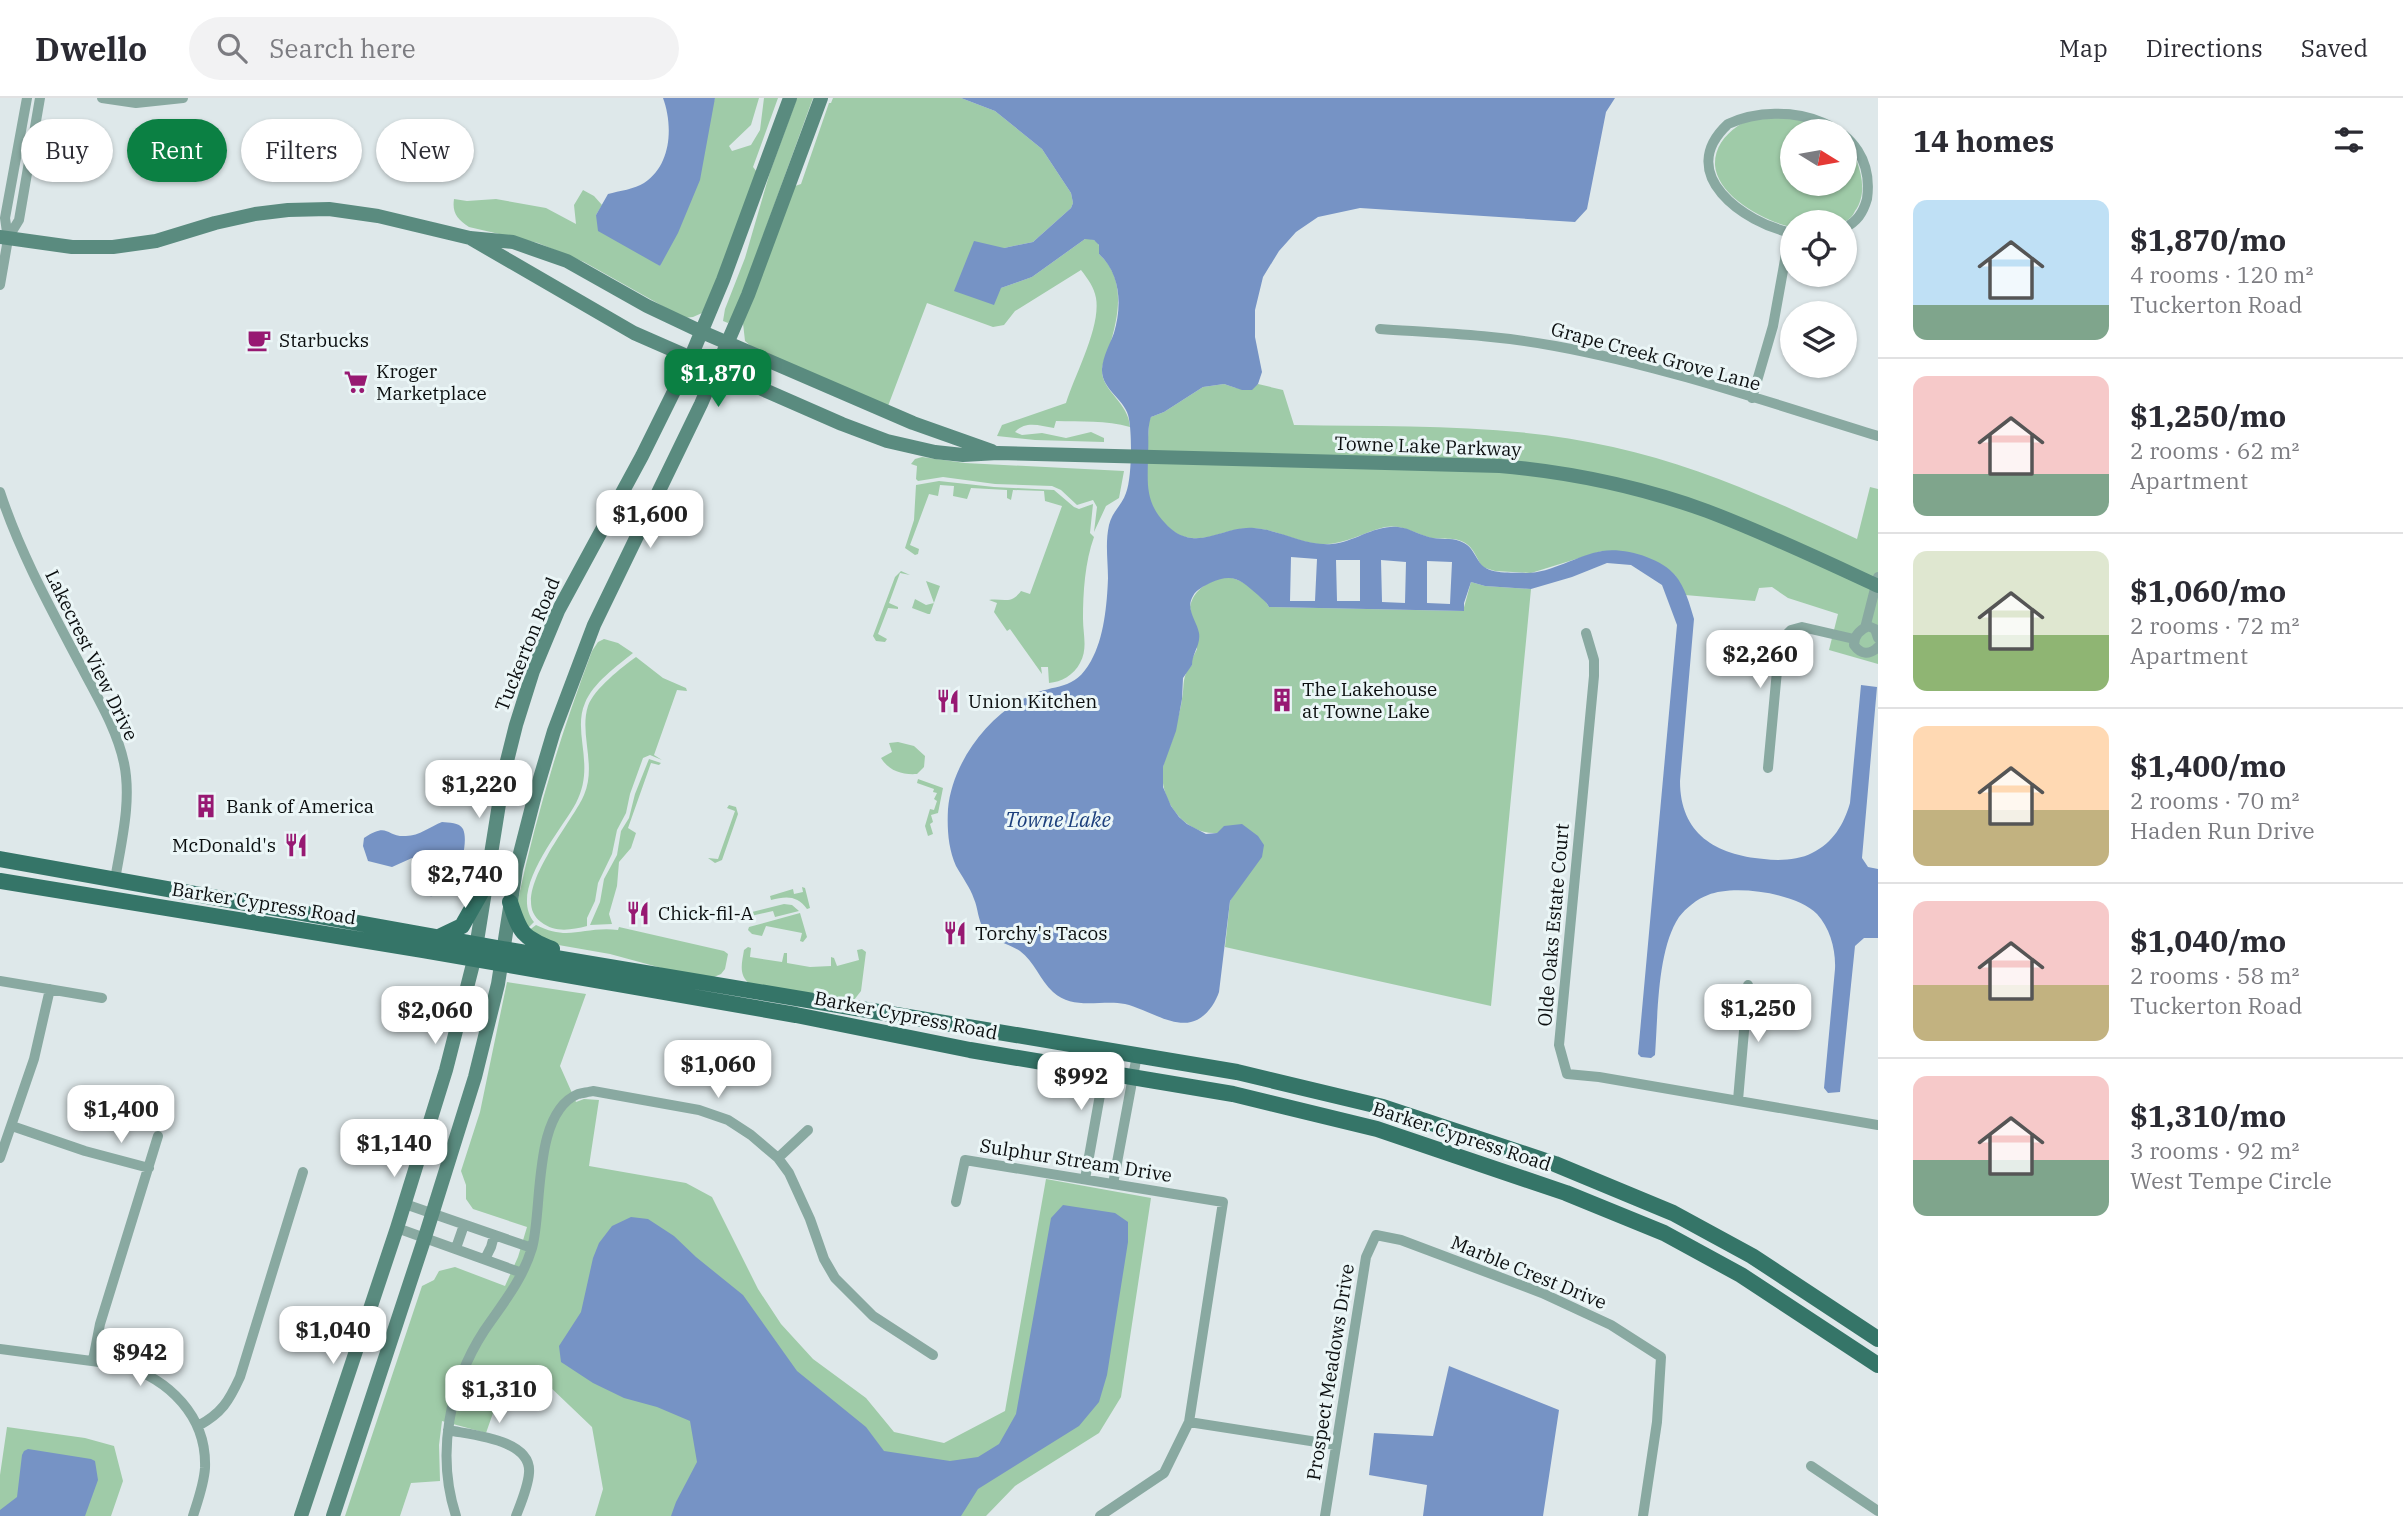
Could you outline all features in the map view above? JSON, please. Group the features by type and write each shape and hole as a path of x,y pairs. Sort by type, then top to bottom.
{"main road":[{"name":"Tuckerton Road","path":"301,1516 405,1204 446,1070 474,960 504,773 533,671 570,586 642,456 690,359 743,228 790,98"},
{"path":"332,1516 433,1213 475,1077 501,965 510,902 535,795 554,731 594,625 716,369 748,295 821,98"},
{"name":"Towne Lake Parkway","path":"4,238 72,247 113,247 156,241 255,214 328,209 378,216 470,238 513,242 567,261 647,306 727,343 913,423 998,453"},
{"name":"Towne Lake Parkway","path":"470,238 634,333 842,424 906,446 963,455 998,453 1500,466 1582,477 1645,492 1706,511 1877,582"},
{"path":"906,446 913,423"},
{"name":"Barker Cypress Road","path":"0,859 477,944 1237,1072 1383,1107 1555,1164 1673,1213 1752,1256 1878,1339"},
{"path":"43,888 79,884 101,887 110,885 115,880"},
{"name":"Barker Cypress Road","path":"0,881 423,950 765,1010 970,1050 1233,1094 1377,1129 1566,1193 1664,1233 1741,1275 1878,1366"},
{"path":"439,937 462,926 487,882"},
{"path":"510,902 516,920 529,940 583,962"},
{"path":"765,1010 807,1009 860,1018 864,1010"},
{"path":"1566,1193 1576,1173"},
{"path":"1848,1346 1860,1327"}],"street":[{"path":"0,285 5,218 27,98"},
{"path":"4,238 19,220 40,98"},
{"path":"102,98 136,103 183,98"},
{"path":"1761,105 1737,116 1720,132 1711,149 1708,169 1719,191 1738,209 1780,230"},
{"path":"1828,113 1839,120 1856,140 1867,170 1868,195 1857,219"},
{"path":"1752,398 1773,326 1780,287"},
{"name":"Grape Creek Grove Lane","path":"1380,329 1500,337 1552,345 1651,368 1878,436"},
{"name":"Lakecrest View Drive","path":"0,492 12,529 30,568 116,734 125,765 126,811 115,880"},
{"path":"1872,632 1877,582"},
{"path":"1768,768 1780,646 1784,637 1791,630 1802,627 1854,639 1872,632 1878,618"},
{"name":"Olde Oaks Estate Court","path":"1586,633 1594,660 1594,676 1559,1045 1567,1074 1599,1077 1878,1125"},
{"path":"1854,639 1854,645 1863,652 1869,653 1878,647"},
{"path":"0,981 102,998"},
{"path":"1738,1100 1748,985"},
{"path":"0,1158 34,1059 50,989"},
{"path":"1085,1179 1108,1050"},
{"path":"1113,1184 1137,1055"},
{"path":"456,1516 446,1472 451,1410 471,1355 510,1297 527,1261 536,1229 542,1155 554,1121 563,1105 576,1095 593,1091 699,1110 728,1120 751,1135 778,1158 789,1173 824,1259 835,1278 873,1315 933,1355"},
{"path":"12,1126 85,1152 149,1168"},
{"path":"778,1158 808,1130"},
{"path":"93,1360 100,1324 158,1136"},
{"name":"Sulphur Stream Drive","path":"956,1202 965,1160 1223,1202 1189,1422"},
{"path":"198,1426 215,1416 229,1401 240,1377 303,1172"},
{"path":"405,1204 532,1248"},
{"path":"456,1248 464,1225"},
{"path":"397,1228 522,1273"},
{"name":"Marble Crest Drive","path":"1376,1235 1401,1240 1542,1293 1611,1325 1661,1357 1657,1422 1643,1516"},
{"name":"Prospect Meadows Drive","path":"1325,1516 1366,1257 1376,1235"},
{"path":"485,1259 494,1236"},
{"path":"0,1349 93,1360 141,1371 161,1382 182,1400 198,1426 205,1466 202,1488 193,1516"},
{"path":"1100,1516 1164,1473 1189,1422 1336,1445"},
{"path":"448,1430 501,1441 518,1450 527,1460 530,1474 516,1516"},
{"path":"1811,1466 1878,1511"}],"green space":[{"path":"715,98 759,98 751,125 729,146 732,151 751,145 760,130 764,98 778,98 753,167 757,172 717,279 702,313 693,317 684,318 584,262 538,243 469,227 455,212 454,199 496,199 546,208 576,224 574,205 583,190 594,196 602,205 596,215 660,266"},
{"path":"797,98 813,98 735,313 728,323 723,321 725,309 745,258 770,172"},
{"path":"833,98 961,98 995,111 1042,149 1071,193 1073,203 1071,208 1033,242 1004,248 1001,288 1032,277 1085,239 1097,242 1099,254 1113,274 1118,297 1113,333 1102,368 1103,378 1125,411 1130,427 1103,422 1056,421 1054,428 1028,425 1015,432 1022,435 1042,433 1066,438 1091,432 1104,438 1104,442 997,436 1002,425 1066,403 1091,336 1097,310 1094,290 1081,270 1015,311 1004,325 993,327 927,303 888,406 752,347 745,341 743,323 795,186 801,184"},
{"path":"1786,109 1820,119 1780,119 1780,196 1857,196 1857,161 1862,193 1856,210 1780,210 1780,224 1744,206 1724,187 1715,165 1722,142 1740,125"},
{"path":"1224,384 1246,389 1258,384 1283,390 1294,425 1494,430 1574,439 1613,447 1707,475 1857,539 1870,487 1878,489 1878,664 1829,650 1838,614 1788,598 1772,587 1759,588 1755,601 1685,595 1675,575 1602,551 1531,573 1495,571 1482,567 1464,542 1431,538 1397,527 1385,527 1327,544 1309,543 1268,530 1250,528 1200,538 1181,535 1161,519 1150,503 1147,468 1149,421 1151,417 1164,412 1203,387"},
{"path":"922,457 965,463 1124,471 1119,498 1106,506 1094,532 1097,507 1093,500 1077,505 1061,490 1052,486 995,484 943,477 918,481 917,466 911,464"},
{"path":"939,481 1054,490 1079,509 1093,504 1090,533 1094,537 1083,598 1084,652 1077,667 1067,677 1049,683 1048,667 1041,667 1042,674 1010,629 1007,631 994,612 997,603 989,600 1014,598 1021,591 1030,594 1062,506 1045,501 1044,491 1013,490 1011,500 1007,498 1007,490 971,488 967,499 953,496 954,486 940,485 938,496 929,494 910,545 919,549 915,555 905,548 914,520 916,485"},
{"path":"901,571 910,575 900,573 889,603 898,609 888,608 878,634 887,639 885,642 876,641 873,636 895,577"},
{"path":"1228,577 1252,588 1269,607 1463,611 1471,582 1485,586 1531,589 1491,1006 1225,947 1230,901 1239,886 1217,833 1194,828 1176,813 1165,791 1163,767 1174,736 1185,677 1197,649 1190,607 1192,601 1204,586"},
{"path":"926,581 940,586 934,603"},
{"path":"915,599 926,605 934,603 930,614 912,608"},
{"path":"604,639 618,643 633,653 599,682 585,703 581,726 584,763 582,789 532,878 527,894 528,909 534,922 526,930 518,909 518,900 541,805 592,651 598,642"},
{"path":"636,657 663,678 686,688 687,691 677,690 654,755 662,760 650,755 643,758 626,813 617,830 612,854 598,883 587,926 552,928 541,922 532,910 531,895 545,859 578,807 588,784 589,761 585,728 588,706 602,686"},
{"path":"889,743 914,746 925,756 924,767 917,774 896,771 881,758 892,752"},
{"path":"649,759 661,763 651,763 628,828 636,833 631,848 619,862 617,886 609,914 612,924 590,925 600,902 604,879 617,855 621,831 629,818"},
{"path":"918,779 943,788 938,813 931,815 933,834 928,836 925,826 930,809 934,810 937,793 933,792 934,789 917,783"},
{"path":"729,805 736,807 738,814 722,860 715,863 708,858 718,859 735,811 727,808"},
{"path":"802,887 805,888 810,908 807,909 791,898 771,900 770,896 793,889 794,894 803,892"},
{"path":"784,904 792,905 799,911 775,917 773,911 742,918 744,914"},
{"path":"800,913 807,937 803,942 800,941 802,933 766,926 762,936 752,934 748,930 749,927"},
{"path":"536,925 567,933 618,930 619,927 728,954 725,969 714,977 669,970 610,954 547,943 528,931"},
{"path":"751,948 750,957 782,962 784,953 787,953 787,963 810,967 831,966 831,957 837,966 859,960 857,950 862,949 866,952 861,991 854,1000 846,1000 750,984 744,977 742,968 744,950"},
{"path":"507,982 586,994 560,1066 576,1102 584,1099 599,1100 589,1166 686,1183 712,1197 758,1289 781,1324 813,1359 866,1398 894,1432 944,1443 1005,1411 1046,1179 1151,1198 1121,1397 1099,1433 1015,1486 986,1516 595,1516 603,1489 592,1427 547,1384 507,1373 486,1433 442,1421 439,1445 440,1481 411,1483 400,1516 345,1516 422,1286 434,1280 439,1271 455,1267 505,1286 518,1257 527,1227 473,1209 466,1199 466,1185 461,1171 480,1112"},
{"path":"7,1427 85,1438 114,1446 123,1481 111,1516 0,1516 0,1475"}],"water":[{"path":"663,98 715,98 700,180 678,233 660,266 598,231 596,215 608,194 644,183 660,166 668,144 669,132"},
{"name":"Towne Lake","path":"961,98 1615,98 1606,112 1587,209 1575,222 1360,208 1318,217 1296,232 1279,251 1263,277 1255,310 1255,337 1262,372 1258,384 1252,390 1224,384 1203,387 1164,412 1151,417 1148,474 1150,499 1158,515 1168,526 1180,535 1192,538 1254,528 1312,543 1332,544 1381,529 1398,527 1437,539 1460,541 1469,547 1484,567 1501,572 1534,573 1593,553 1611,550 1642,555 1661,564 1679,580 1694,619 1680,781 1682,799 1686,815 1694,828 1716,847 1731,853 1770,860 1795,859 1812,853 1832,838 1850,803 1861,685 1877,687 1862,858 1868,867 1878,869 1878,938 1864,938 1855,946 1840,1092 1828,1093 1824,1088 1835,969 1829,933 1822,920 1808,907 1765,892 1733,890 1708,895 1692,904 1679,917 1666,947 1658,1002 1655,1055 1651,1058 1638,1054 1677,625 1662,585 1631,565 1607,563 1531,589 1485,586 1471,582 1464,611 1269,607 1236,579 1225,578 1203,587 1194,594 1190,606 1199,641 1192,665 1183,678 1176,731 1163,767 1163,787 1171,806 1187,824 1206,834 1217,833 1224,826 1242,824 1258,836 1264,845 1262,857 1230,901 1219,992 1212,1006 1201,1018 1183,1023 1166,1020 1125,1004 1070,1001 1053,992 1020,951 987,933 951,852 948,809 951,792 965,758 986,728 1014,704 1078,678 1091,661 1102,632 1106,610 1109,525 1128,486 1131,435 1127,412 1103,376 1103,364 1114,333 1119,301 1112,271 1099,254 1099,245 1094,240 1085,239 1032,277 1001,288 994,305 954,291 974,241 1004,248 1033,242 1071,208 1073,203 1071,193 1042,149 995,111"},
{"path":"442,822 454,823 463,829 464,848 462,860 451,883 435,896 425,895 420,884 425,867 412,858 392,867 368,861 363,846 364,838 372,833 383,830 399,836 411,836"},
{"path":"1063,1205 1115,1213 1128,1222 1128,1242 1107,1375 1099,1402 1079,1426 978,1489 961,1516 671,1516 697,1462 690,1421 657,1407 624,1398 593,1383 561,1362 559,1346 581,1312 599,1243 612,1226 631,1217 648,1219 674,1236 743,1295 797,1371 866,1427 884,1451 950,1461 978,1457 999,1444 1016,1414 1051,1218"},
{"path":"1449,1366 1559,1410 1543,1516 1423,1516 1427,1485 1369,1475 1374,1433 1433,1436"},
{"path":"28,1449 95,1461 98,1480 85,1516 0,1516 0,1510 17,1497 22,1455"}],"pier":[{"path":"1291,557 1317,559 1315,601 1290,601"},
{"path":"1336,560 1360,560 1360,601 1337,601"},
{"path":"1381,560 1406,562 1405,603 1382,602"},
{"path":"1427,561 1452,562 1450,604 1427,603"}],"place":[{"name":"Starbucks","path":"259,340"},
{"name":"Kroger Marketplace","path":"356,382"},
{"name":"The Lakehouse at Towne Lake","path":"1282,700"},
{"name":"Union Kitchen","path":"948,701"},
{"name":"Bank of America","path":"206,806"},
{"name":"McDonald's","path":"296,845"},
{"name":"Chick-fil-A","path":"638,913"},
{"name":"Torchy's Tacos","path":"955,933"}]}
